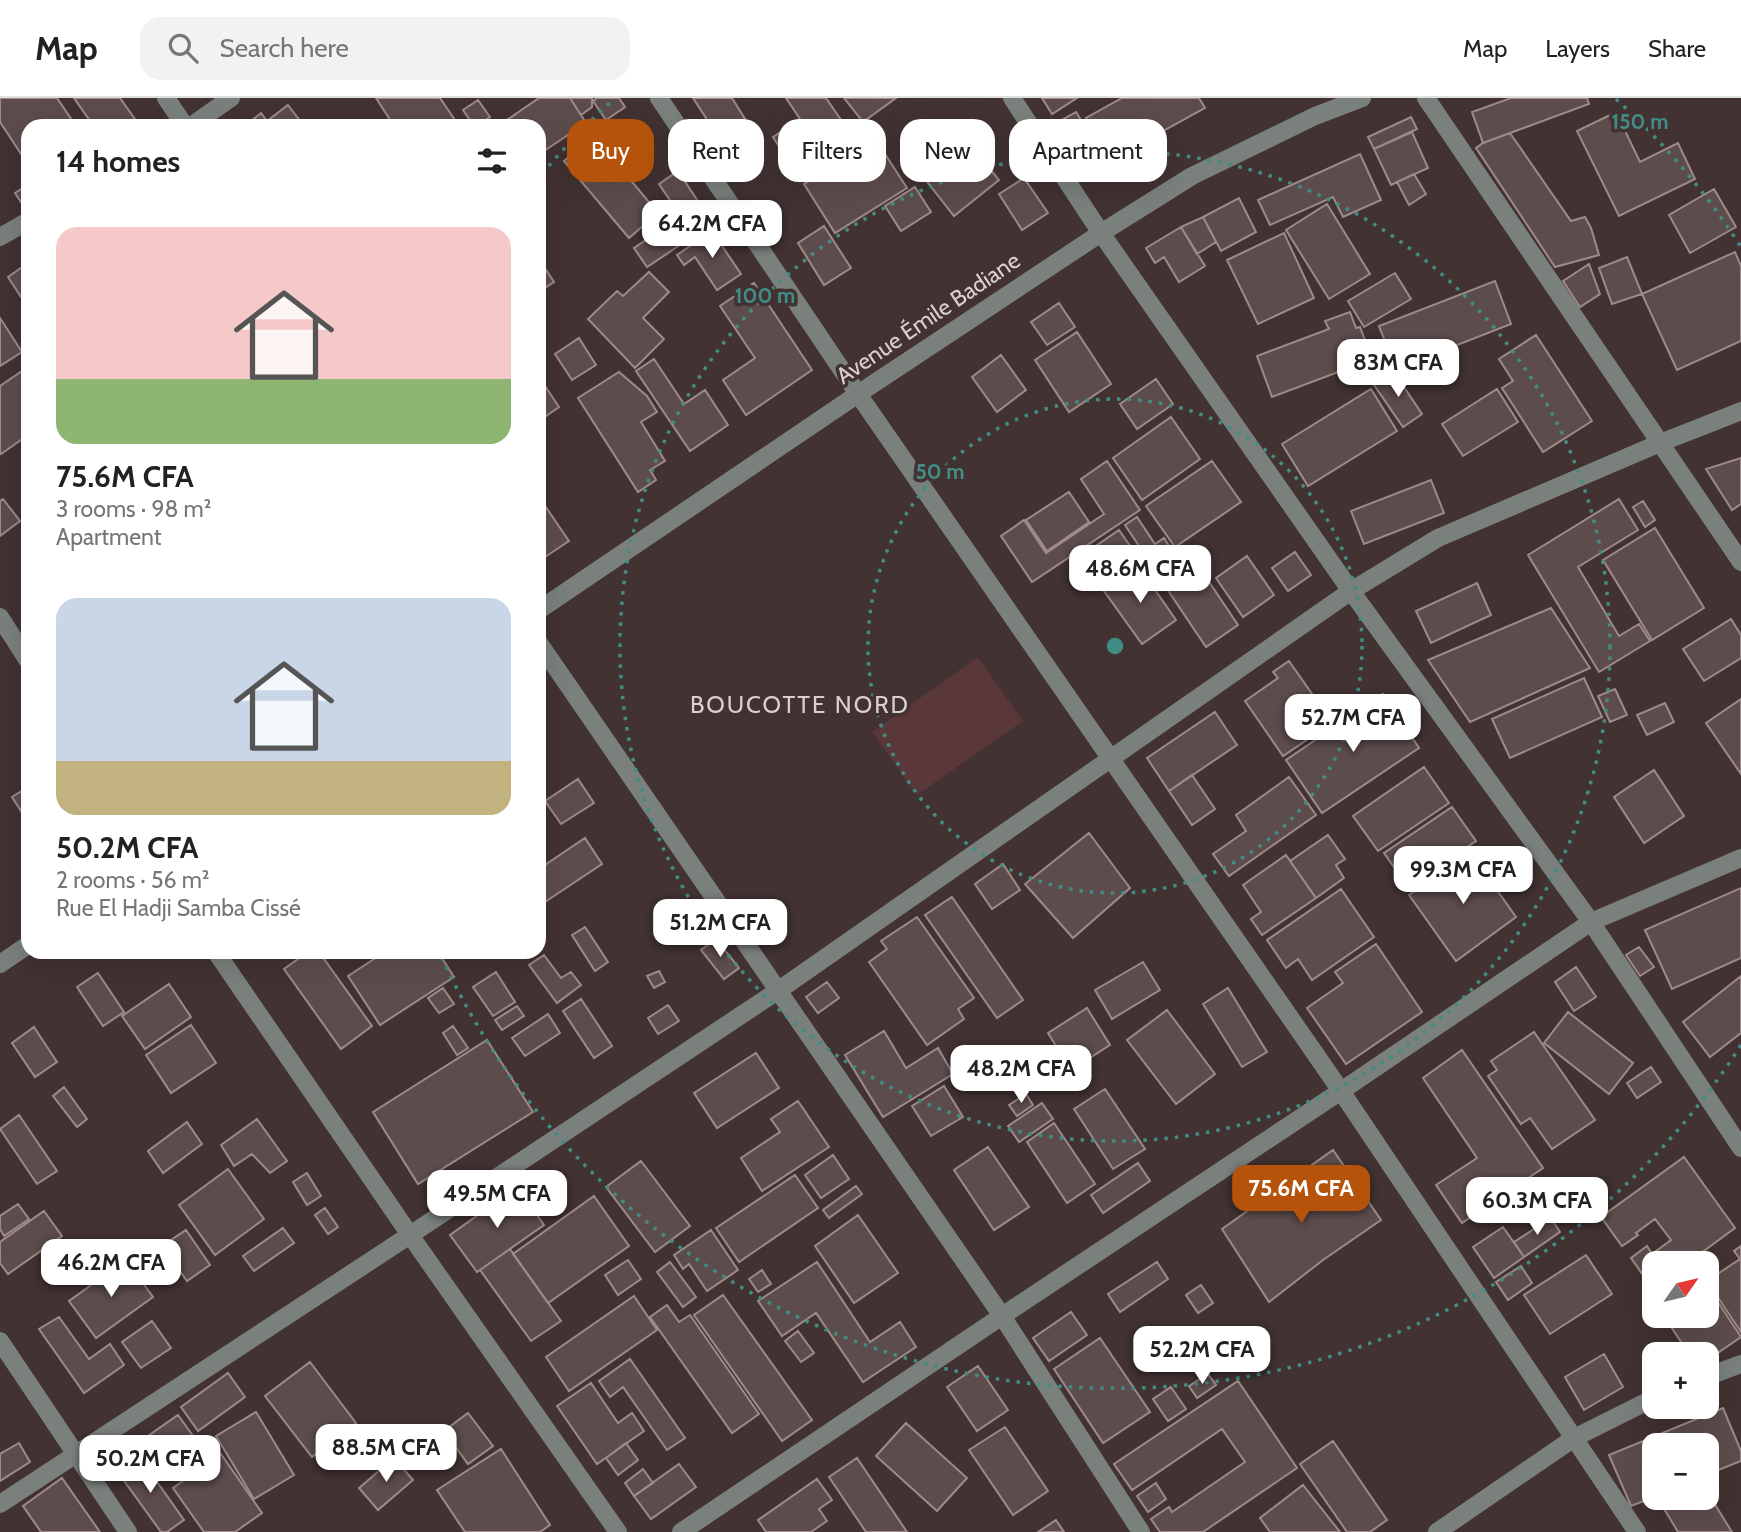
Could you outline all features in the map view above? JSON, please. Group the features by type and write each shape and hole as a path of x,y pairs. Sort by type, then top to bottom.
{"street":[{"path":"166,98 180,119"},
{"path":"201,119 231,98"},
{"path":"659,98 858,394 1341,1091 1637,1532"},
{"path":"1012,98 1101,233 1351,591 1591,922 1741,1148"},
{"name":"Avenue Émile Badiane","path":"546,605 858,394 1192,176 1315,116 1363,98"},
{"path":"1426,98 1741,562"},
{"path":"0,237 21,225"},
{"path":"0,1504 410,1236 779,990 1351,591 1438,538 1741,411"},
{"path":"0,617 21,650"},
{"path":"546,653 1002,1316 1141,1532"},
{"path":"681,1532 1591,922 1741,858"},
{"path":"0,964 21,950"},
{"path":"221,959 410,1236 618,1532"},
{"path":"0,1341 128,1532"},
{"path":"1719,1372 1741,1364"},
{"path":"1437,1532 1574,1438 1642,1404"}],"shaded area":[{"path":"978,657 1023,721 917,795 872,732"}],"building":[{"path":"0,98 57,98 71,119 21,119 21,154 0,122"},
{"path":"74,98 120,98 135,119 89,119"},
{"path":"376,98 440,98 454,119 390,119"},
{"path":"539,98 570,98 583,119 567,119 567,136 546,150 546,119 508,119"},
{"path":"570,98 592,98 592,107 581,115"},
{"path":"597,98 619,98 625,107 605,119 593,101"},
{"path":"693,98 732,98 745,119 707,119"},
{"path":"786,98 826,98 840,119 800,119"},
{"path":"844,98 896,98 867,119 861,119"},
{"path":"1042,98 1077,98 1052,114"},
{"path":"1122,98 1199,98 1205,108 1167,129 1167,119 1086,118"},
{"path":"1511,98 1587,98 1589,104 1483,143 1472,112"},
{"path":"478,100 490,117 469,119 463,110"},
{"path":"288,105 299,119 270,119"},
{"path":"1076,112 1080,119 1063,119"},
{"path":"1616,112 1640,162 1678,143 1695,179 1619,216 1577,131"},
{"path":"261,113 266,119 254,119"},
{"path":"1411,117 1417,129 1374,149 1368,137"},
{"path":"1412,132 1428,168 1391,185 1374,149"},
{"path":"1510,133 1571,221 1585,217 1599,255 1555,267 1476,148"},
{"path":"1360,154 1381,200 1343,217 1333,197 1270,225 1258,200"},
{"path":"886,155 900,177 900,182 907,188 835,233 804,184 886,182"},
{"path":"1414,174 1426,194 1409,205 1397,182"},
{"path":"995,175 999,180 954,216 927,182 995,182"},
{"path":"668,178 668,182 685,182 709,218 690,230 659,184"},
{"path":"582,182 632,182 658,213 629,238"},
{"path":"1018,182 1027,182 1048,213 1022,230 999,194"},
{"path":"915,187 931,212 901,231 885,206"},
{"path":"21,189 21,202 15,193"},
{"path":"1714,189 1736,227 1690,253 1669,215"},
{"path":"1239,198 1256,232 1221,251 1203,217"},
{"path":"1327,204 1370,274 1329,299 1286,230"},
{"path":"1203,217 1216,242 1197,254 1181,227"},
{"path":"667,226 680,245 647,267 634,248"},
{"path":"824,226 851,268 824,285 798,243"},
{"path":"1181,227 1205,266 1179,282 1164,257 1155,263 1146,248"},
{"path":"712,231 741,274 717,290 695,257 684,265 677,255"},
{"path":"1284,233 1314,298 1258,324 1227,260"},
{"path":"1735,252 1741,266 1741,341 1677,370 1642,294"},
{"path":"1627,257 1642,294 1612,304 1599,268"},
{"path":"1589,264 1600,294 1580,307 1563,281"},
{"path":"21,268 21,297 8,277"},
{"path":"546,270 554,282 546,287"},
{"path":"649,272 669,292 643,318 664,339 635,368 588,319 617,291 623,296"},
{"path":"1395,273 1411,299 1364,327 1348,301"},
{"path":"1495,281 1511,324 1396,369 1379,326"},
{"path":"754,283 812,370 746,415 723,380 755,358 720,306"},
{"path":"1059,303 1075,327 1047,345 1031,322"},
{"path":"1350,312 1356,328 1360,327 1378,375 1352,384 1346,369 1272,397 1257,356 1329,329 1325,321"},
{"path":"0,318 21,353 0,366"},
{"path":"1077,332 1111,384 1069,412 1035,360"},
{"path":"1536,335 1592,421 1543,452 1502,388 1513,381 1499,359"},
{"path":"579,338 596,365 572,380 555,354"},
{"path":"1001,355 1026,390 997,412 972,377"},
{"path":"654,359 684,404 705,390 728,425 690,451 636,371"},
{"path":"21,372 21,440 1,454 0,452 0,386"},
{"path":"619,372 647,396 657,412 641,422 665,461 650,470 656,480 638,492 578,398"},
{"path":"1394,372 1422,414 1403,427 1374,385"},
{"path":"1156,379 1173,404 1137,429 1120,404"},
{"path":"546,388 559,407 546,416"},
{"path":"1371,389 1397,431 1308,486 1282,444"},
{"path":"1497,389 1518,422 1463,456 1442,424"},
{"path":"1171,417 1200,459 1142,500 1113,458"},
{"path":"1741,458 1741,504 1732,510 1706,469"},
{"path":"1107,461 1140,510 1032,582 1001,536 1024,520 1046,553 1104,514 1081,479"},
{"path":"1212,461 1241,502 1175,547 1146,506"},
{"path":"1431,480 1444,513 1364,544 1351,511"},
{"path":"1069,492 1089,522 1047,551 1026,520"},
{"path":"3,499 20,521 0,536 0,501"},
{"path":"1619,499 1638,530 1578,567 1619,636 1639,624 1650,641 1599,672 1528,555"},
{"path":"1643,501 1655,520 1645,527 1633,507"},
{"path":"546,507 569,541 546,556"},
{"path":"1137,517 1155,544 1164,538 1174,554 1154,568 1125,525"},
{"path":"1655,528 1704,608 1652,640 1603,560"},
{"path":"1119,530 1135,553 1093,582 1077,559"},
{"path":"1189,552 1238,625 1206,647 1157,574"},
{"path":"1295,552 1311,575 1288,591 1272,568"},
{"path":"1247,556 1274,595 1243,617 1216,578"},
{"path":"1139,567 1176,620 1142,644 1104,591"},
{"path":"1477,583 1491,615 1431,643 1416,611"},
{"path":"1551,608 1590,668 1470,722 1428,660"},
{"path":"1731,619 1741,635 1741,658 1704,681 1683,649"},
{"path":"1289,661 1324,711 1305,724 1314,735 1283,756 1245,701 1278,678 1273,672"},
{"path":"1584,678 1602,717 1510,758 1492,719"},
{"path":"1615,689 1627,715 1610,722 1598,696"},
{"path":"1383,694 1419,748 1322,813 1286,760"},
{"path":"1741,699 1741,774 1706,723"},
{"path":"1665,703 1674,722 1647,735 1637,715"},
{"path":"1215,712 1237,745 1169,791 1147,758"},
{"path":"1424,767 1449,803 1378,851 1353,816"},
{"path":"1654,770 1684,816 1644,843 1614,797"},
{"path":"1192,775 1215,809 1192,825 1169,791"},
{"path":"1289,777 1316,815 1229,876 1213,854 1246,831 1236,815"},
{"path":"578,779 594,803 561,824 546,800"},
{"path":"21,791 21,811 12,797"},
{"path":"1452,807 1476,841 1408,887 1384,853"},
{"path":"1089,833 1130,888 1073,938 1025,884"},
{"path":"1328,835 1345,859 1336,865 1344,878 1316,898 1290,861"},
{"path":"585,838 602,864 546,901 546,864"},
{"path":"1470,852 1516,917 1456,961 1409,895"},
{"path":"1286,855 1316,898 1262,935 1251,919 1261,912 1243,885"},
{"path":"1003,864 1020,890 992,909 975,884"},
{"path":"1741,888 1741,958 1672,989 1645,930"},
{"path":"1341,889 1374,937 1312,980 1298,959 1286,968 1267,940"},
{"path":"952,897 1023,1000 997,1018 925,915"},
{"path":"676,900 691,917 677,929 661,913"},
{"path":"917,917 974,998 958,1009 964,1019 927,1045 869,962 887,949 881,941"},
{"path":"585,927 608,962 595,971 572,935"},
{"path":"716,939 739,968 724,979 701,950"},
{"path":"1376,944 1422,1012 1346,1064 1307,1008 1343,983 1335,972"},
{"path":"1639,947 1654,967 1640,976 1626,955"},
{"path":"546,958 561,978 571,972 581,985 557,1003 529,965"},
{"path":"298,959 324,959 372,1026 341,1049 284,969"},
{"path":"374,959 442,959 454,977 380,1025 348,976"},
{"path":"1143,962 1160,990 1112,1019 1095,990"},
{"path":"1576,967 1596,997 1574,1011 1555,982"},
{"path":"659,971 665,982 654,988 647,976"},
{"path":"496,972 515,1002 493,1016 473,987"},
{"path":"98,973 124,1012 103,1026 77,987"},
{"path":"1741,976 1741,1033 1710,1057 1683,1022"},
{"path":"827,982 839,998 818,1013 806,997"},
{"path":"169,984 191,1017 145,1049 122,1016"},
{"path":"443,988 454,1004 439,1013 428,998"},
{"path":"1228,988 1267,1052 1242,1067 1203,1004"},
{"path":"581,999 612,1046 594,1058 563,1011"},
{"path":"668,1005 679,1021 658,1034 648,1018"},
{"path":"517,1006 524,1016 502,1030 495,1020"},
{"path":"1087,1008 1110,1045 1071,1070 1048,1033"},
{"path":"1167,1010 1215,1074 1176,1104 1127,1040"},
{"path":"1568,1012 1633,1063 1609,1094 1544,1043"},
{"path":"548,1014 560,1033 525,1056 512,1038"},
{"path":"191,1025 216,1063 171,1093 146,1055"},
{"path":"453,1026 468,1048 457,1055 443,1033"},
{"path":"34,1027 57,1062 35,1077 12,1043"},
{"path":"884,1031 906,1068 938,1048 953,1074 883,1117 845,1055"},
{"path":"1534,1032 1595,1120 1552,1149 1530,1118 1521,1124 1488,1076 1497,1070 1491,1061"},
{"path":"487,1040 533,1112 418,1184 373,1112"},
{"path":"1462,1050 1543,1168 1462,1223 1436,1185 1477,1158 1423,1078"},
{"path":"756,1053 779,1088 717,1128 694,1093"},
{"path":"1651,1067 1661,1082 1637,1098 1627,1083"},
{"path":"944,1086 963,1117 931,1136 912,1106"},
{"path":"64,1087 87,1119 77,1127 53,1096"},
{"path":"1105,1089 1145,1149 1113,1169 1074,1109"},
{"path":"1026,1094 1033,1105 1017,1116 1009,1105"},
{"path":"798,1101 829,1147 762,1191 741,1158 780,1132 771,1119"},
{"path":"1042,1103 1053,1119 1019,1142 1008,1126"},
{"path":"19,1115 57,1171 37,1184 0,1129"},
{"path":"257,1119 287,1161 270,1173 252,1154 234,1166 221,1145"},
{"path":"187,1122 202,1144 163,1173 148,1151"},
{"path":"1054,1123 1095,1184 1067,1203 1027,1142"},
{"path":"988,1147 1029,1207 994,1230 954,1170"},
{"path":"1333,1150 1381,1220 1269,1302 1222,1229"},
{"path":"833,1155 849,1179 821,1198 805,1175"},
{"path":"1684,1157 1735,1228 1704,1251 1656,1251 1671,1240 1655,1219 1622,1246 1601,1217"},
{"path":"641,1161 690,1226 655,1252 606,1187"},
{"path":"1138,1163 1150,1181 1103,1213 1091,1195"},
{"path":"228,1169 264,1219 215,1255 179,1205"},
{"path":"307,1173 321,1196 307,1205 293,1182"},
{"path":"795,1175 818,1208 739,1262 716,1228"},
{"path":"856,1186 862,1194 829,1218 823,1210"},
{"path":"517,1187 544,1225 477,1272 450,1235"},
{"path":"594,1196 629,1246 548,1303 513,1254"},
{"path":"18,1204 29,1219 4,1236 0,1229 0,1216"},
{"path":"325,1208 338,1227 328,1234 315,1215"},
{"path":"44,1211 62,1236 8,1274 0,1263 0,1242"},
{"path":"858,1215 898,1273 854,1303 815,1246"},
{"path":"1551,1218 1560,1232 1524,1257 1514,1242"},
{"path":"1503,1227 1524,1257 1494,1278 1473,1247"},
{"path":"283,1228 294,1243 254,1271 243,1256"},
{"path":"186,1230 210,1265 187,1281 162,1246"},
{"path":"711,1230 738,1270 707,1291 689,1264 683,1269 674,1255"},
{"path":"1647,1246 1650,1251 1642,1251 1642,1274 1631,1258"},
{"path":"1741,1246 1741,1332 1719,1299 1719,1273 1740,1259 1734,1251"},
{"path":"510,1249 561,1321 531,1341 480,1270"},
{"path":"1586,1255 1612,1294 1550,1334 1524,1295"},
{"path":"126,1260 153,1297 96,1338 69,1301"},
{"path":"628,1260 641,1279 618,1295 605,1275"},
{"path":"670,1262 696,1297 683,1307 657,1272"},
{"path":"817,1262 870,1342 900,1322 916,1347 863,1382 816,1313 782,1336 758,1301"},
{"path":"1157,1262 1168,1279 1120,1312 1108,1294"},
{"path":"1521,1266 1532,1283 1508,1300 1496,1282"},
{"path":"762,1270 771,1284 758,1292 749,1279"},
{"path":"1201,1285 1213,1303 1198,1313 1186,1295"},
{"path":"723,1295 812,1420 782,1441 694,1315"},
{"path":"634,1296 657,1330 569,1391 546,1357"},
{"path":"1719,1304 1741,1337 1719,1352 1719,1342 1681,1342 1672,1328 1719,1328"},
{"path":"667,1305 679,1322 690,1315 759,1414 732,1433 650,1317"},
{"path":"1071,1312 1087,1335 1049,1361 1033,1338"},
{"path":"59,1317 89,1359 110,1344 124,1365 84,1393 39,1329"},
{"path":"152,1321 171,1348 141,1368 122,1342"},
{"path":"798,1331 814,1353 801,1362 785,1341"},
{"path":"1100,1338 1150,1412 1103,1443 1054,1369"},
{"path":"1604,1354 1623,1387 1584,1410 1565,1377"},
{"path":"630,1359 685,1438 667,1450 623,1387 610,1397 599,1381"},
{"path":"310,1362 356,1423 312,1457 265,1396"},
{"path":"978,1366 1008,1410 977,1431 947,1387"},
{"path":"228,1373 245,1397 198,1431 181,1407"},
{"path":"1208,1374 1216,1385 1197,1398 1189,1386"},
{"path":"1238,1381 1297,1468 1203,1532 1160,1532 1151,1519 1169,1507 1172,1512 1245,1462 1222,1429 1132,1490 1114,1464"},
{"path":"591,1383 618,1423 632,1413 644,1431 597,1464 557,1406"},
{"path":"1171,1387 1186,1409 1168,1421 1153,1399"},
{"path":"1723,1408 1741,1451 1741,1461 1719,1470 1719,1433 1662,1433 1696,1419 1719,1419 1719,1410"},
{"path":"256,1412 294,1475 254,1499 216,1436"},
{"path":"468,1413 493,1446 468,1464 444,1431"},
{"path":"178,1415 196,1440 153,1471 135,1445"},
{"path":"906,1423 967,1478 937,1511 876,1456"},
{"path":"1005,1427 1048,1491 1013,1515 969,1450"},
{"path":"1333,1441 1387,1520 1370,1532 1347,1532 1300,1464"},
{"path":"1642,1441 1642,1502 1631,1506 1609,1455"},
{"path":"19,1443 30,1462 0,1481 0,1454"},
{"path":"626,1443 638,1460 618,1475 606,1458"},
{"path":"501,1449 550,1525 540,1532 465,1532 437,1490"},
{"path":"221,1454 262,1513 235,1532 204,1532 173,1488"},
{"path":"138,1455 184,1520 167,1532 161,1532 117,1471"},
{"path":"394,1458 413,1480 378,1510 359,1488"},
{"path":"857,1458 907,1532 866,1532 829,1477"},
{"path":"679,1464 696,1487 651,1519 634,1496"},
{"path":"643,1469 653,1483 634,1496 625,1483"},
{"path":"62,1478 100,1532 41,1532 23,1506"},
{"path":"817,1479 832,1500 819,1509 827,1521 811,1532 766,1532 758,1520"},
{"path":"1156,1483 1166,1499 1148,1512 1137,1496"},
{"path":"1303,1485 1340,1532 1270,1532 1260,1518"},
{"path":"1665,1510 1718,1510 1732,1532 1678,1532"},
{"path":"1056,1520 1064,1532 1038,1532"}],"district":[{"name":"BOUCOTTE NORD","path":"800,704"}]}
